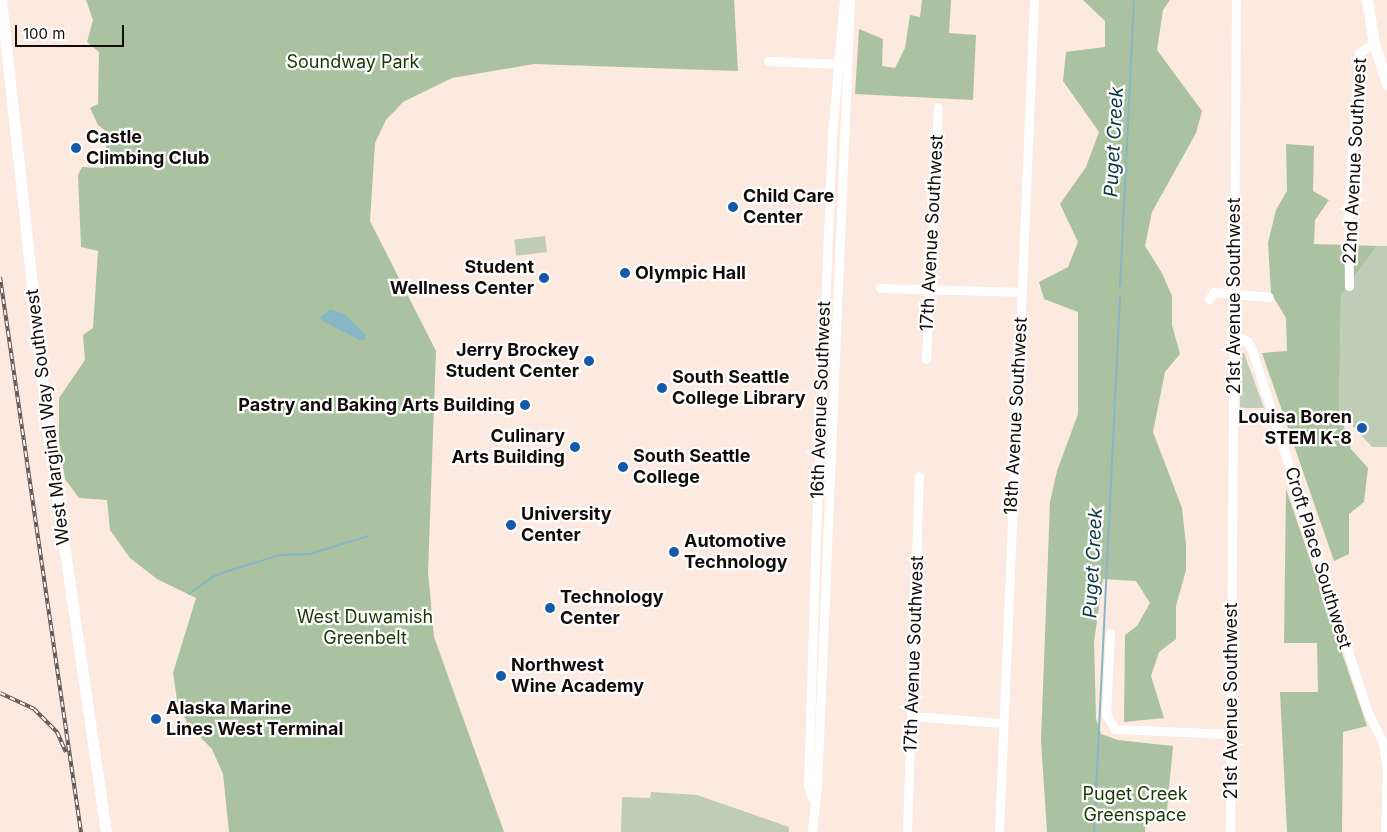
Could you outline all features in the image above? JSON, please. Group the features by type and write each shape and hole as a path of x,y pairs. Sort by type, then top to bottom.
{"main road":[{"name":"West Marginal Way Southwest","path":"1,0 48,435 106,832"},
{"path":"1367,0 1374,43 1387,84"}],"street":[{"name":"16th Avenue Southwest","path":"812,832 813,799 818,776 844,0"},
{"name":"16th Avenue Southwest","path":"842,64 850,0"},
{"name":"18th Avenue Southwest","path":"999,832 1002,723 1034,0"},
{"name":"21st Avenue Southwest","path":"1230,832 1236,0"},
{"name":"22nd Avenue Southwest","path":"1349,286 1348,216 1359,53 1374,43"},
{"path":"768,61 842,64"},
{"name":"17th Avenue Southwest","path":"926,359 938,106"},
{"path":"880,288 1022,292"},
{"path":"1209,299 1214,292 1269,297"},
{"name":"Croft Place Southwest","path":"1234,335 1248,341 1252,350 1368,713 1383,730 1386,760 1385,832"},
{"name":"17th Avenue Southwest","path":"908,832 919,476"},
{"path":"1110,633 1106,714 1115,728 1230,734"},
{"path":"912,716 1002,723"}],"green space":[{"path":"86,0 734,0 738,71 534,64 452,78 403,102 386,120 375,143 370,221 436,351 428,572 434,637 504,832 229,832 223,774 212,749 188,725 177,700 173,673 196,598 157,579 130,558 110,530 107,500 79,498 65,479 59,442 59,398 85,360 83,335 93,328 98,251 81,247 78,175 82,167 104,168 107,132 98,125 90,108 98,104 99,52 87,42 93,20"},
{"path":"922,0 951,0 949,33 976,35 973,100 855,94 859,29 883,39 882,66 895,68 905,48 910,15 920,17"},
{"name":"Puget Creek Greenspace","path":"1083,0 1170,0 1163,10 1157,50 1202,111 1196,133 1152,212 1145,246 1162,273 1172,296 1172,325 1180,354 1165,372 1153,432 1182,508 1186,545 1186,570 1176,606 1176,639 1159,652 1151,676 1164,718 1124,722 1125,635 1137,626 1150,603 1136,581 1103,579 1094,642 1096,719 1101,734 1118,740 1173,746 1167,810 1145,828 1145,832 1047,832 1041,741 1050,502 1057,471 1078,414 1078,312 1044,299 1039,282 1068,267 1078,242 1060,204 1086,167 1099,132 1063,81 1066,52 1105,47 1105,21"},
{"path":"1286,144 1314,146 1313,191 1329,200 1315,220 1314,244 1377,246 1341,295 1339,411 1351,449 1368,468 1364,502 1349,514 1349,554 1334,561 1262,353 1287,351 1286,318 1271,293 1268,243 1276,210 1287,191"},
{"path":"545,236 547,252 516,256 514,240"},
{"path":"1377,246 1387,246 1387,447 1372,447 1339,411 1341,295"},
{"path":"1240,352 1244,353 1264,408 1240,408"},
{"path":"1286,489 1367,726 1343,732 1342,832 1287,832 1280,692 1318,692 1317,643 1284,643"},
{"path":"651,792 697,795 789,827 789,832 621,832 622,797 650,798"}],"water":[{"path":"330,309 345,314 366,335 366,339 360,340 324,322 320,318"}],"waterway":[{"name":"Puget Creek","path":"1120,286 1134,0"},
{"name":"Puget Creek","path":"1094,832 1120,296"},
{"path":"189,594 212,577 228,571 280,555 310,554 368,536"}],"railway":[{"path":"0,277 81,832"},
{"path":"0,693 34,709 57,732 66,752"}],"place":[{"name":"Castle Climbing Club","path":"76,148"},
{"name":"Child Care Center","path":"733,207"},
{"name":"Olympic Hall","path":"625,273"},
{"name":"Student Wellness Center","path":"544,278"},
{"name":"Jerry Brockey Student Center","path":"589,361"},
{"name":"South Seattle College Library","path":"662,388"},
{"name":"Pastry and Baking Arts Building","path":"525,405"},
{"name":"Louisa Boren STEM K-8","path":"1362,428"},
{"name":"Culinary Arts Building","path":"575,447"},
{"name":"South Seattle College","path":"623,467"},
{"name":"University Center","path":"511,525"},
{"name":"Automotive Technology","path":"674,552"},
{"name":"Technology Center","path":"550,608"},
{"name":"Northwest Wine Academy","path":"501,676"},
{"name":"Alaska Marine Lines West Terminal","path":"156,719"}],"park label":[{"name":"Soundway Park","path":"353,62"},
{"name":"West Duwamish Greenbelt","path":"365,628"}]}
